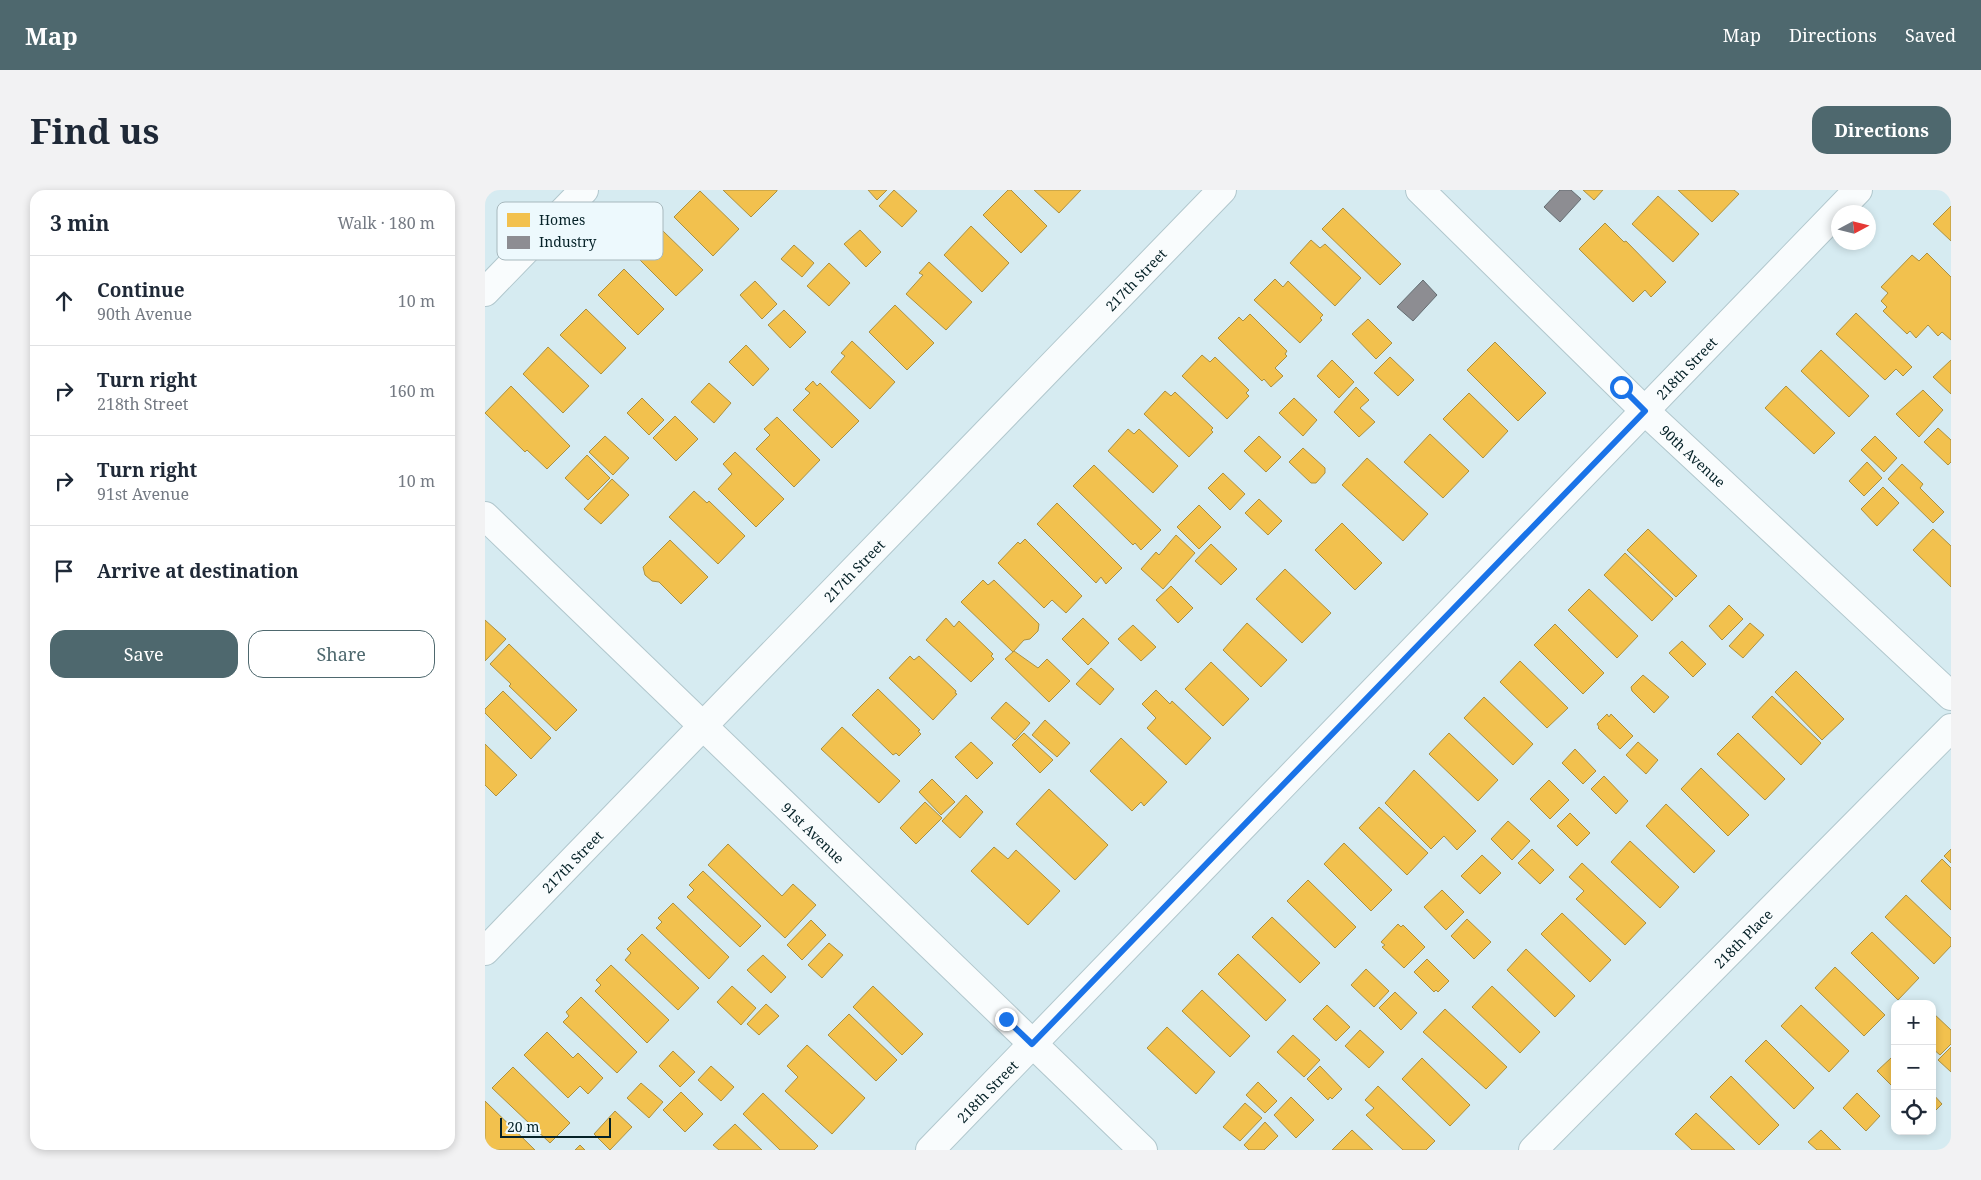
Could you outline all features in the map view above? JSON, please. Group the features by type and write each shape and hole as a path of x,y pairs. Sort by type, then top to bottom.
{"street":[{"path":"572,202 584,190"},
{"name":"217th Street","path":"485,951 1222,190"},
{"name":"90th Avenue","path":"1420,190 1645,411 1951,696"},
{"name":"218th Street","path":"930,1150 1858,190"},
{"path":"485,292 516,260"},
{"name":"91st Avenue","path":"485,516 1143,1150"},
{"name":"218th Place","path":"1533,1150 1951,728"}],"building: Homes":[{"path":"723,190 777,190 777,191 751,217"},
{"path":"868,190 887,190 877,200"},
{"path":"894,190 917,211 902,227 879,206"},
{"path":"1008,190 1011,190 1047,226 1021,253 983,215"},
{"path":"1034,190 1081,190 1059,213"},
{"path":"1583,190 1603,190 1594,200"},
{"path":"1678,190 1734,190 1739,194 1712,222"},
{"path":"700,191 739,229 713,256 674,217"},
{"path":"1658,196 1699,234 1673,262 1632,224"},
{"path":"1951,206 1951,241 1933,224"},
{"path":"1343,208 1401,264 1380,285 1322,229"},
{"path":"1605,223 1624,242 1626,241 1666,282 1651,297 1645,290 1633,302 1579,249"},
{"path":"971,226 1009,263 982,292 944,255"},
{"path":"860,230 881,252 866,267 844,244"},
{"path":"663,231 703,270 676,296 640,260 663,260"},
{"path":"1311,240 1320,248 1325,244 1361,278 1335,306 1290,263"},
{"path":"794,245 814,263 802,277 781,259"},
{"path":"1927,253 1951,277 1951,340 1942,332 1938,336 1928,325 1916,338 1910,331 1907,334 1883,311 1887,307 1881,301 1888,293 1881,287 1912,255 1919,261"},
{"path":"929,262 972,302 946,330 906,294 923,275 919,273"},
{"path":"829,263 850,283 829,306 807,286"},
{"path":"624,269 664,309 638,335 598,295"},
{"path":"1275,279 1283,287 1288,281 1323,315 1320,318 1322,320 1300,343 1254,300"},
{"path":"755,281 777,304 762,319 740,295"},
{"path":"895,305 934,343 907,370 869,332"},
{"path":"586,309 626,348 601,374 560,335"},
{"path":"784,310 806,332 790,348 768,325"},
{"path":"1856,313 1912,367 1903,376 1896,369 1885,380 1836,334"},
{"path":"1250,314 1287,351 1285,354 1287,356 1275,368 1283,376 1271,387 1264,379 1262,381 1218,338 1239,317 1243,321"},
{"path":"1368,319 1392,343 1376,359 1352,334"},
{"path":"852,341 895,382 870,409 831,372 845,356 841,353"},
{"path":"1495,342 1546,393 1518,421 1467,370"},
{"path":"746,345 769,369 753,386 729,362"},
{"path":"548,347 589,386 563,413 523,374"},
{"path":"1821,350 1869,396 1849,417 1801,371"},
{"path":"1202,355 1210,362 1215,357 1249,390 1246,393 1249,396 1227,419 1182,376"},
{"path":"1390,357 1414,380 1398,396 1374,373"},
{"path":"1332,360 1354,382 1339,398 1317,376"},
{"path":"1951,360 1951,394 1933,377"},
{"path":"813,381 817,386 820,383 859,421 832,448 793,410 810,393 805,389"},
{"path":"709,383 731,403 714,423 691,402"},
{"path":"511,386 570,446 547,469 527,450 525,452 485,413"},
{"path":"1786,386 1835,433 1814,454 1765,408"},
{"path":"1356,387 1369,400 1360,408 1375,422 1359,437 1334,412"},
{"path":"1923,390 1943,410 1919,437 1896,414"},
{"path":"1165,391 1171,396 1175,392 1213,428 1211,430 1213,432 1189,457 1144,414"},
{"path":"1469,393 1508,431 1483,458 1443,419"},
{"path":"642,398 664,420 649,435 627,413"},
{"path":"1294,398 1317,420 1303,436 1279,413"},
{"path":"675,416 698,439 676,461 653,438"},
{"path":"777,417 820,460 794,487 756,449 770,435 764,429"},
{"path":"1938,428 1951,440 1951,462 1948,465 1924,442"},
{"path":"1128,429 1134,434 1139,429 1178,466 1153,493 1108,451"},
{"path":"1430,434 1469,471 1443,498 1404,462"},
{"path":"605,436 629,458 613,475 589,452"},
{"path":"1259,436 1281,457 1266,472 1244,451"},
{"path":"1875,436 1897,458 1884,472 1861,450"},
{"path":"1303,448 1325,468 1325,473 1316,483 1311,483 1289,462"},
{"path":"735,452 784,499 756,527 718,489 732,474 723,464"},
{"path":"587,455 610,478 588,500 565,478"},
{"path":"1367,458 1428,514 1403,541 1342,485"},
{"path":"1867,462 1882,478 1864,496 1849,481"},
{"path":"1902,464 1923,484 1920,488 1944,512 1933,523 1888,479"},
{"path":"1094,465 1161,530 1141,550 1135,543 1133,545 1073,486"},
{"path":"1223,473 1245,494 1230,510 1208,488"},
{"path":"612,479 629,495 601,524 584,509"},
{"path":"1883,487 1899,503 1877,526 1861,509"},
{"path":"694,491 707,503 709,501 745,536 718,564 669,517"},
{"path":"1259,499 1282,521 1268,535 1245,513"},
{"path":"1057,503 1122,568 1106,584 1101,577 1096,583 1037,524"},
{"path":"1199,505 1221,527 1199,549 1177,527"},
{"path":"1342,523 1382,563 1355,590 1315,550"},
{"path":"1648,529 1697,576 1676,597 1627,550"},
{"path":"1933,529 1951,546 1951,587 1913,550"},
{"path":"1176,535 1195,553 1163,589 1141,569 1156,552 1159,555"},
{"path":"1025,539 1082,596 1066,613 1052,600 1044,608 998,563 1018,542 1020,544"},
{"path":"670,540 708,577 681,604 659,582 652,581 645,575 643,567"},
{"path":"1211,544 1237,569 1221,585 1195,561"},
{"path":"1625,553 1673,599 1652,621 1604,575"},
{"path":"1285,569 1331,613 1302,643 1256,599"},
{"path":"983,580 988,585 994,580 1039,624 1038,631 1030,639 1024,640 1013,652 961,602"},
{"path":"1171,586 1193,608 1178,623 1156,600"},
{"path":"1589,589 1638,636 1617,658 1568,610"},
{"path":"1729,605 1743,619 1722,640 1709,626"},
{"path":"946,618 954,627 959,621 993,654 991,656 994,659 971,682 926,640"},
{"path":"1083,618 1109,643 1088,665 1062,639"},
{"path":"485,620 506,639 485,661"},
{"path":"1247,623 1287,660 1261,687 1223,650"},
{"path":"1750,623 1764,635 1743,658 1729,646"},
{"path":"1555,624 1604,673 1583,694 1534,645"},
{"path":"1133,625 1156,647 1141,661 1118,639"},
{"path":"1682,641 1706,664 1693,677 1669,653"},
{"path":"509,644 577,710 556,731 509,686 511,684 490,664"},
{"path":"1014,651 1038,668 1047,659 1070,681 1049,702 1005,659"},
{"path":"910,656 914,660 919,656 956,691 955,693 957,694 933,720 889,678"},
{"path":"1520,661 1568,708 1547,728 1500,682"},
{"path":"1211,662 1249,699 1223,726 1185,689"},
{"path":"1091,668 1114,689 1100,705 1076,684"},
{"path":"1796,671 1844,719 1822,740 1775,692"},
{"path":"1643,675 1669,697 1654,713 1632,691 1631,687"},
{"path":"878,689 920,730 918,731 921,734 899,756 896,753 893,755 852,715"},
{"path":"1156,690 1170,704 1172,701 1211,738 1186,765 1147,728 1156,718 1142,704"},
{"path":"503,691 551,738 531,759 485,713 485,709"},
{"path":"1772,696 1821,743 1801,765 1752,717"},
{"path":"1484,697 1533,744 1513,765 1464,718"},
{"path":"1006,702 1030,723 1015,740 991,718"},
{"path":"1607,714 1609,717 1611,714 1633,736 1620,749 1598,728 1597,724"},
{"path":"1045,720 1070,743 1057,757 1032,735"},
{"path":"842,727 900,781 879,803 821,749"},
{"path":"1024,733 1053,760 1040,773 1012,745"},
{"path":"1449,733 1498,780 1478,801 1429,754"},
{"path":"1738,733 1785,779 1765,800 1717,754"},
{"path":"1121,738 1167,782 1144,806 1141,802 1132,811 1090,771"},
{"path":"971,742 993,763 977,779 955,757"},
{"path":"1638,742 1658,760 1646,774 1626,755"},
{"path":"485,744 517,775 496,796 485,785"},
{"path":"1575,749 1596,771 1583,784 1562,763"},
{"path":"1701,768 1749,815 1728,836 1681,789"},
{"path":"1414,770 1476,831 1457,850 1444,836 1431,849 1385,803"},
{"path":"1604,776 1628,801 1616,814 1591,789"},
{"path":"932,779 955,802 941,815 919,792"},
{"path":"1549,780 1569,800 1550,819 1530,799"},
{"path":"1049,789 1108,845 1075,880 1016,824"},
{"path":"966,795 983,812 960,838 942,821"},
{"path":"925,802 942,818 916,844 900,828"},
{"path":"1666,804 1715,851 1694,873 1646,826"},
{"path":"1379,807 1428,853 1407,875 1359,828"},
{"path":"1570,813 1590,833 1577,846 1557,826"},
{"path":"1508,821 1530,841 1512,860 1491,839"},
{"path":"1630,841 1679,887 1660,908 1611,862"},
{"path":"1344,843 1392,890 1371,911 1324,864"},
{"path":"728,844 782,896 793,884 816,905 785,938 708,865"},
{"path":"994,847 1008,859 1016,850 1060,891 1028,925 971,871"},
{"path":"1532,849 1554,870 1540,884 1518,863"},
{"path":"1951,849 1951,863 1944,856"},
{"path":"1482,855 1501,873 1480,894 1461,876"},
{"path":"1942,859 1951,868 1951,910 1921,881"},
{"path":"1582,863 1646,923 1625,945 1576,899 1584,891 1569,877"},
{"path":"703,871 761,926 740,947 687,897 694,890 689,885"},
{"path":"1308,880 1356,927 1335,948 1287,901"},
{"path":"1442,890 1464,912 1446,930 1424,907"},
{"path":"1906,895 1951,938 1951,946 1934,964 1885,917"},
{"path":"673,903 729,957 709,979 656,928 662,922 658,918"},
{"path":"1562,913 1611,960 1590,982 1541,934"},
{"path":"1272,917 1320,963 1300,983 1252,937"},
{"path":"1467,919 1491,942 1474,959 1451,936"},
{"path":"811,920 826,935 802,960 787,945"},
{"path":"1398,924 1401,927 1403,925 1425,947 1404,968 1382,947 1385,945 1381,942"},
{"path":"1872,932 1919,978 1898,1000 1851,953"},
{"path":"642,934 699,988 678,1010 625,960 631,953 627,949"},
{"path":"829,943 843,955 822,978 808,965"},
{"path":"1526,949 1575,996 1555,1017 1507,970"},
{"path":"1238,954 1286,1000 1266,1021 1218,974"},
{"path":"763,955 786,977 771,993 747,970"},
{"path":"1427,959 1449,981 1438,992 1436,990 1434,992 1414,972"},
{"path":"611,965 669,1020 647,1043 595,991 601,985 596,980"},
{"path":"1835,967 1885,1015 1864,1036 1815,988"},
{"path":"1366,969 1389,991 1374,1007 1351,985"},
{"path":"732,986 756,1008 741,1025 717,1002"},
{"path":"873,986 923,1034 902,1055 853,1007"},
{"path":"1492,986 1540,1032 1520,1053 1472,1007"},
{"path":"1202,990 1250,1036 1230,1057 1182,1011"},
{"path":"1395,992 1417,1013 1401,1030 1379,1008"},
{"path":"581,997 637,1052 617,1073 563,1022 569,1016 566,1012"},
{"path":"766,1004 779,1016 759,1035 747,1024"},
{"path":"1327,1005 1350,1027 1336,1041 1313,1019"},
{"path":"1801,1005 1849,1051 1829,1072 1781,1026"},
{"path":"1445,1009 1507,1067 1486,1089 1423,1032"},
{"path":"849,1014 897,1060 876,1081 828,1035"},
{"path":"1936,1016 1951,1030 1951,1044 1940,1055 1936,1052"},
{"path":"1167,1027 1215,1072 1196,1094 1147,1048"},
{"path":"1360,1030 1384,1052 1369,1068 1345,1046"},
{"path":"547,1032 573,1058 578,1053 603,1078 588,1094 580,1086 568,1098 524,1055"},
{"path":"1293,1035 1320,1060 1304,1077 1277,1052"},
{"path":"1766,1040 1814,1088 1794,1109 1745,1061"},
{"path":"807,1045 865,1098 832,1134 785,1091 798,1077 787,1066"},
{"path":"1951,1047 1951,1072 1938,1060"},
{"path":"673,1051 695,1072 680,1087 659,1066"},
{"path":"1422,1058 1470,1105 1450,1126 1402,1079"},
{"path":"1891,1058 1891,1085 1877,1071"},
{"path":"711,1066 734,1087 721,1101 698,1080"},
{"path":"1320,1066 1342,1089 1332,1099 1330,1097 1328,1100 1307,1079"},
{"path":"513,1067 570,1123 550,1143 492,1088"},
{"path":"1731,1076 1779,1125 1759,1145 1710,1097"},
{"path":"1258,1082 1277,1101 1265,1113 1246,1095"},
{"path":"641,1083 663,1102 649,1118 627,1098"},
{"path":"1378,1086 1435,1141 1426,1150 1403,1150 1366,1115 1374,1108 1365,1100"},
{"path":"681,1092 703,1114 685,1132 663,1110"},
{"path":"763,1093 818,1146 814,1150 780,1150 743,1114"},
{"path":"1857,1093 1880,1116 1866,1131 1843,1108"},
{"path":"1291,1097 1314,1120 1296,1138 1274,1115"},
{"path":"1936,1097 1942,1104 1936,1110"},
{"path":"485,1101 535,1150 485,1150"},
{"path":"1245,1103 1262,1118 1240,1141 1223,1127"},
{"path":"615,1111 632,1127 610,1150 594,1134"},
{"path":"1696,1113 1735,1150 1692,1150 1675,1134"},
{"path":"1265,1122 1278,1136 1264,1150 1249,1150 1244,1145"},
{"path":"735,1124 762,1150 719,1150 713,1145"},
{"path":"1352,1130 1373,1150 1332,1150"},
{"path":"1821,1130 1841,1150 1817,1150 1808,1142"},
{"path":"580,1145 585,1150 575,1150"}],"building: Industry":[{"path":"1560,190 1571,190 1581,199 1560,222 1544,207"},
{"path":"1423,280 1437,295 1413,321 1397,307"}],"route":[{"path":"1006,1019 1032,1044 1645,411 1621,387"}]}
